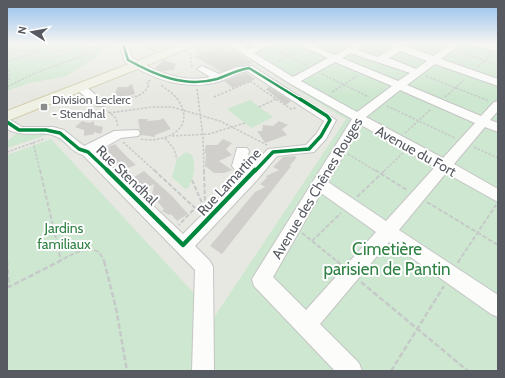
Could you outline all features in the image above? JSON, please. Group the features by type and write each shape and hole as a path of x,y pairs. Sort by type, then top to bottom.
{"main road":[{"path":"7,116 146,62"}],"street":[{"path":"131,62 155,75 171,81 196,82 219,78 241,68 249,68 306,104"},
{"name":"Avenue du Fort","path":"261,62 358,119 498,196"},
{"path":"293,81 328,62"},
{"path":"343,62 498,128"},
{"path":"365,71 379,62"},
{"path":"386,62 418,72"},
{"name":"Avenue des Chênes Rouges","path":"306,325 261,279 362,113 432,62"},
{"path":"439,62 498,83"},
{"path":"202,69 219,78"},
{"path":"155,75 183,71"},
{"path":"80,87 100,104"},
{"name":"Rue Lamartine","path":"187,241 252,176 273,152 309,149 314,146 329,125 330,120 306,104"},
{"path":"351,371 306,325 498,104"},
{"path":"7,122 17,130 30,132 50,130 61,133"},
{"name":"Rue Stendhal","path":"61,133 79,149 86,151 187,241 204,267 203,371"},
{"path":"86,151 118,134 134,133"},
{"path":"242,151 239,166 243,172 252,176"},
{"path":"319,184 498,307"}],"path":[{"path":"7,87 35,73 67,62"},
{"path":"190,62 191,68 197,77 196,82 203,137 205,206"},
{"path":"268,66 276,62"},
{"path":"300,62 344,85 498,158"},
{"path":"7,66 10,77 7,82"},
{"path":"323,98 365,71"},
{"path":"418,72 498,104"},
{"path":"123,99 136,97 142,93 149,85 147,82 155,75"},
{"path":"134,133 138,138 156,141 171,136 181,130 183,124 182,111 176,96 154,80 155,75"},
{"path":"214,97 262,76"},
{"path":"250,81 291,109 306,104"},
{"path":"259,107 276,99"},
{"path":"100,104 116,118 119,128 118,134 123,141 195,208 195,210"},
{"path":"109,113 152,107 172,107 201,115 234,128 267,145 273,152"},
{"path":"171,136 203,137 234,128 245,123"},
{"path":"7,152 61,133"},
{"path":"165,138 174,149 177,159"},
{"path":"33,142 61,261"},
{"path":"192,180 202,203 200,210"},
{"path":"187,241 179,228 181,221 195,210 200,210 205,214"},
{"path":"294,226 468,371"},
{"path":"7,261 8,288 86,250 95,250 100,252 115,302 127,371"}],"shaded area":[{"path":"203,62 251,62 253,63 225,75"}],"green space":[{"path":"7,62 89,62 64,77 29,83 7,91"},
{"name":"Cimetière parisien de Pantin","path":"252,62 498,62 498,371 7,371 7,155 51,139 215,316 346,119"},
{"path":"250,100 273,117 251,128 227,109"},
{"path":"53,133 7,148 7,141 16,134"},
{"path":"186,152 192,155 194,168 190,184 188,188 185,189 172,177 177,159"}],"building":[{"path":"162,62 176,64 174,70 162,71 155,68"},
{"path":"205,62 251,62 253,63 236,66 222,71"},
{"path":"246,73 255,79 233,88 224,81"},
{"path":"132,84 135,94 112,99 118,87 127,87"},
{"path":"269,87 291,101 286,105 266,89"},
{"path":"163,118 171,129 155,135 155,137 142,135 141,137 138,119 148,119 147,121 160,120"},
{"path":"82,121 89,123 94,121 94,125 103,127 101,134 94,132 94,134 84,136 84,130 75,127"},
{"path":"279,121 288,125 282,129 287,135 265,143 257,131 262,131 263,125 273,126"},
{"path":"223,139 232,143 226,149 232,155 219,161 232,170 224,173 214,173 205,166 206,153 204,153 206,145 217,145"},
{"path":"115,144 136,165 122,170 122,161 113,166 109,162 109,155 104,149"},
{"path":"283,157 297,157 289,166 292,165 222,254 210,246 255,192 265,187 260,184 267,178 266,176 279,170 273,167"},
{"path":"144,171 172,196 188,214 177,221 171,214 169,215 162,211 164,209 152,195 154,184 145,189 134,177"}],"cycle path":[{"path":"7,122 19,130 46,130 63,134 81,150 88,152 183,245 273,152 309,149 321,136 329,124 330,120 327,116 249,68 236,71 216,79 192,82 160,76 131,62"}],"place":[{"name":"Division Leclerc - Stendhal","path":"44,107"}],"park label":[{"name":"Jardins familiaux","path":"64,236"}]}
